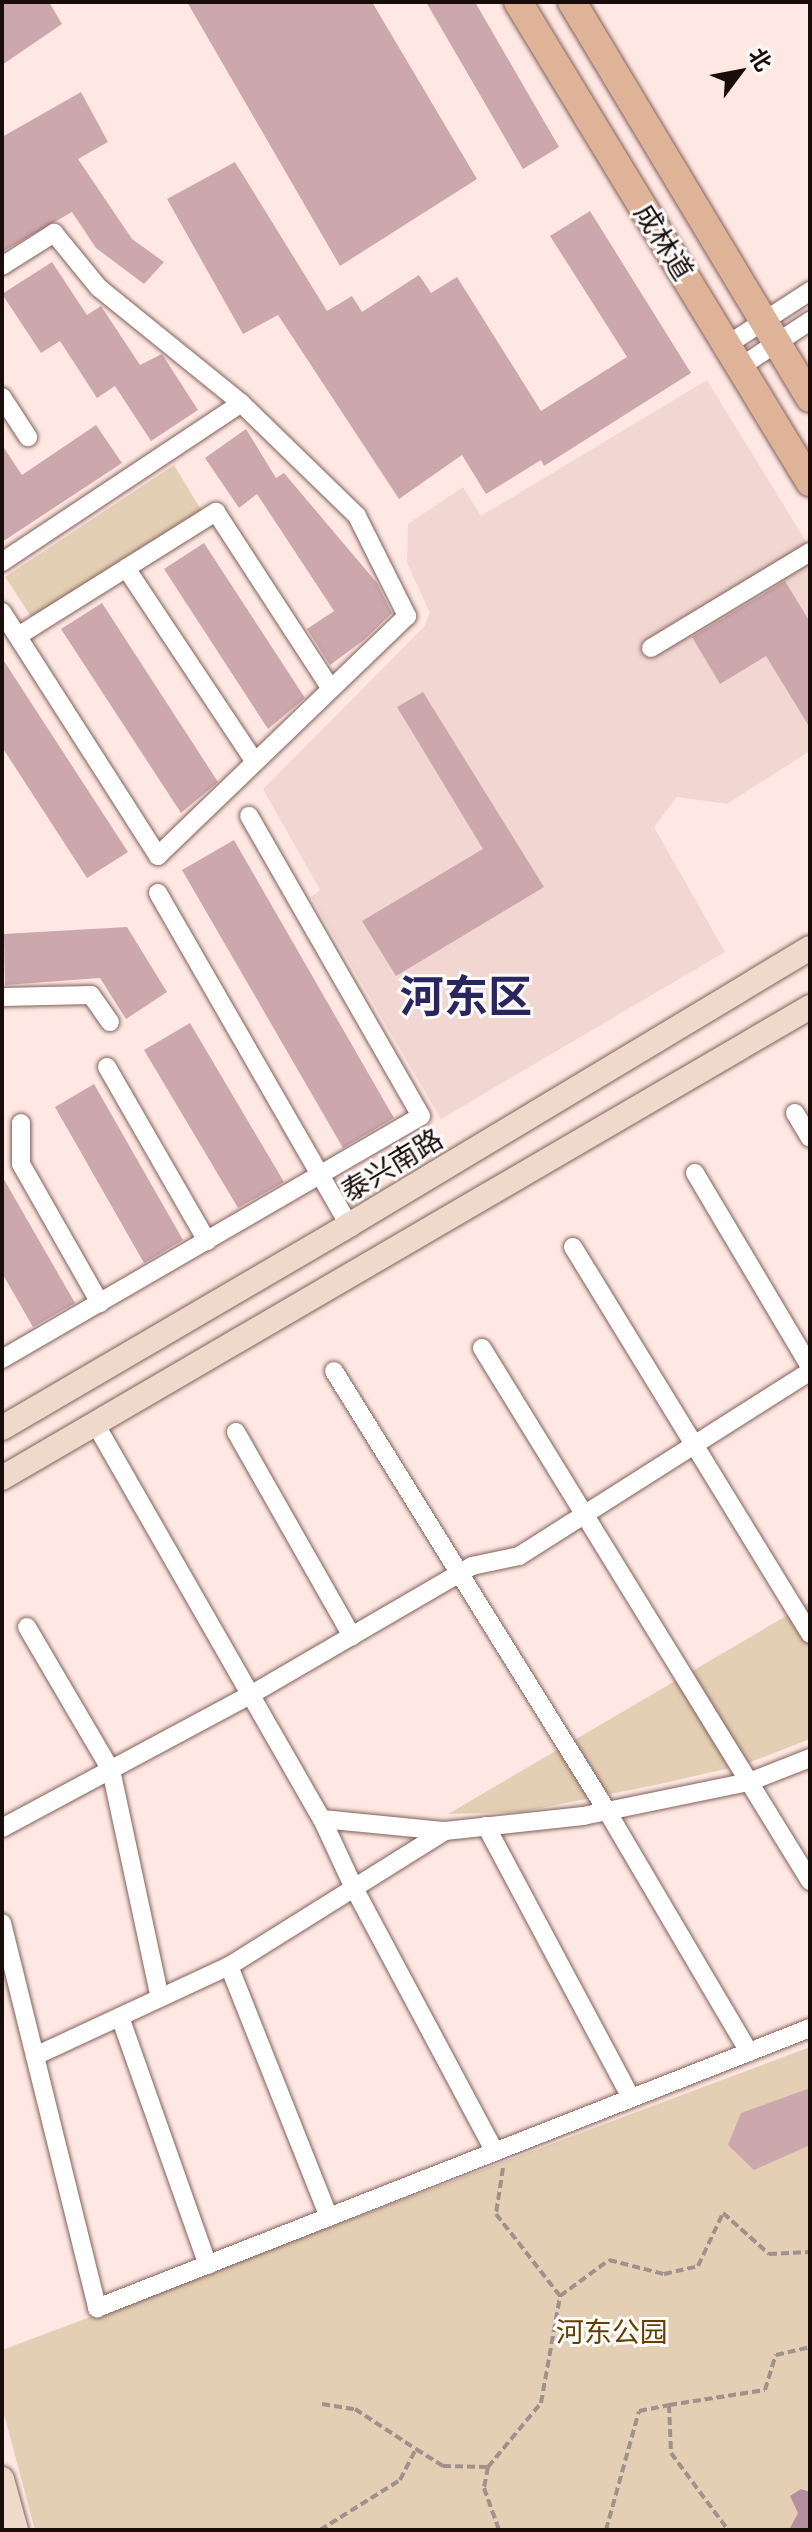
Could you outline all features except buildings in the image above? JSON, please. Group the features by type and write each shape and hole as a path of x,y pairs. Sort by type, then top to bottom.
{"main road":[{"name":"成林道","path":"518,2 810,482"},
{"name":"成林道","path":"572,2 810,398"},
{"name":"泰兴南路","path":"2,1428 349,1225 810,948"},
{"path":"2,1478 810,1007"},
{"path":"2,2479 16,2530"}],"street":[{"path":"2,266 54,233 99,288 241,403 357,516 407,616 158,856 2,612"},
{"path":"734,356 770,332 810,291"},
{"path":"734,356 770,332 810,321"},
{"path":"2,397 28,437"},
{"path":"2,562 241,403"},
{"path":"18,636 216,512 331,689"},
{"path":"651,648 810,552"},
{"path":"126,568 255,762"},
{"path":"2,1359 421,1116 249,816"},
{"path":"158,893 349,1225"},
{"path":"2,997 91,995 110,1022"},
{"path":"107,1067 207,1241"},
{"path":"795,1113 810,1138"},
{"path":"21,1123 21,1164 100,1303"},
{"path":"2,1828 252,1694 458,1573 472,1566 519,1556 810,1369 695,1173"},
{"path":"573,1247 810,1634"},
{"path":"482,1348 810,1881"},
{"path":"334,1371 607,1811 749,2052"},
{"path":"96,1425 322,1819 354,1888 499,2157"},
{"path":"236,1432 352,1636"},
{"path":"27,1627 111,1770 160,1998"},
{"path":"322,1819 445,1831 607,1811 749,1782 810,1758"},
{"path":"486,1826 631,2098"},
{"path":"35,2056 229,1966 445,1831"},
{"path":"2,1923 97,2308 329,2217 499,2157 631,2098 810,2028"},
{"path":"229,1966 329,2217"},
{"path":"120,2017 208,2265"}],"path":[{"path":"499,2157 496,2214 560,2296"},
{"path":"499,2530 484,2488 488,2467 541,2403 560,2296 609,2260 664,2274 698,2266 723,2213 769,2254 810,2252"},
{"path":"606,2530 639,2411 765,2390 776,2355 810,2347"},
{"path":"322,2404 355,2409 443,2466 488,2467"},
{"path":"669,2405 671,2453 728,2530"},
{"path":"320,2530 400,2480 416,2449"}],"shaded area":[{"path":"707,380 810,548 810,751 727,804 677,797 654,827 725,952 441,1119 311,897 320,890 263,789 424,627 430,613 407,563 408,524 463,487 481,516"},
{"path":"801,2489 810,2492 810,2530 789,2530 798,2513 790,2496"}],"green space":[{"path":"174,465 203,513 34,621 5,577"},
{"path":"810,1602 810,1739 743,1765 660,1784 521,1812 448,1814"},
{"name":"河东公园","path":"810,2047 810,2530 35,2530 2,2407 2,2350"}],"district":[{"name":"河东区","path":"466,996"}]}
